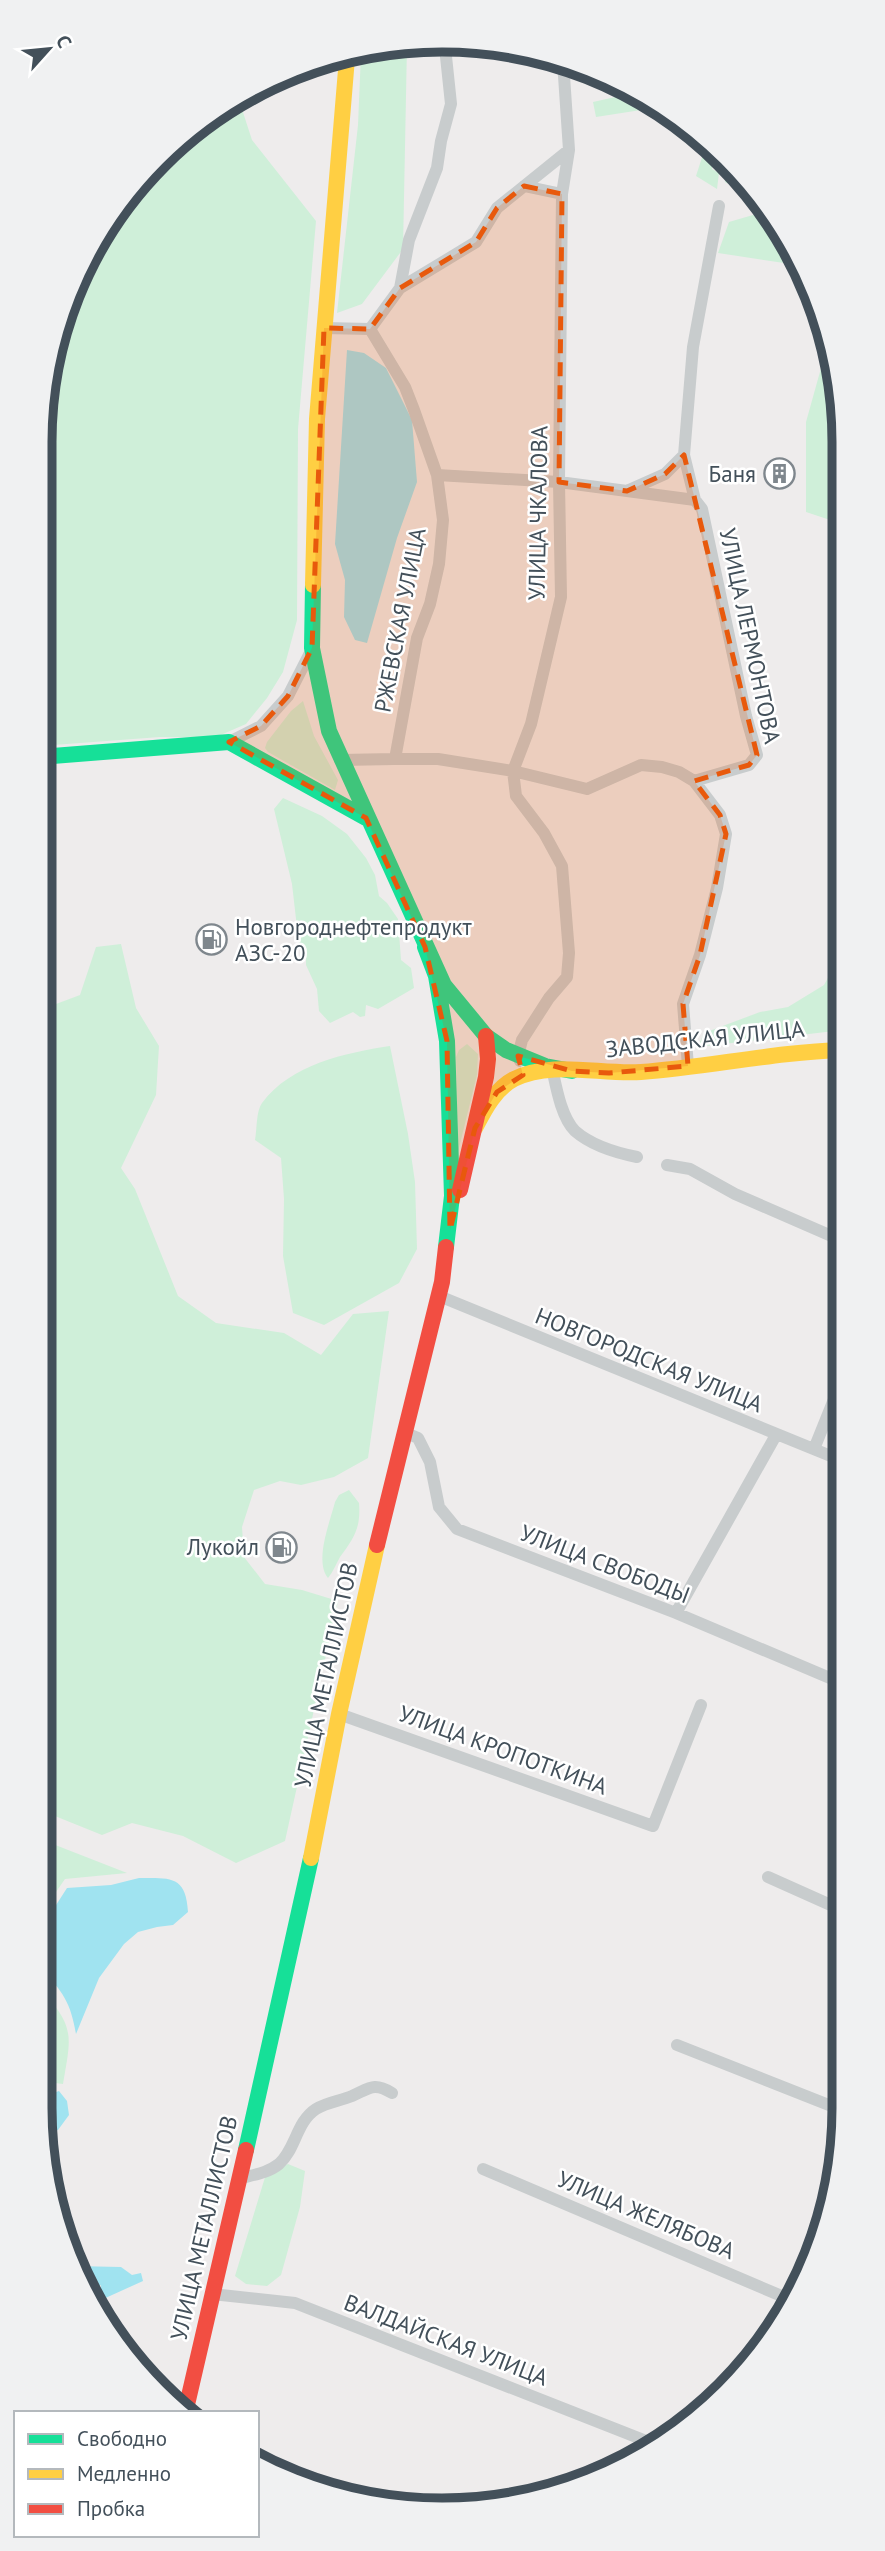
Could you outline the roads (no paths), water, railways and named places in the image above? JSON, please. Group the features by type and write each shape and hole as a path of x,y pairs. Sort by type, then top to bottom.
{"main road":[{"path":"345,65 317,419 312,648 329,732 444,985 482,1031 518,1056 552,1069"},
{"path":"52,756 229,742 366,818"},
{"name":"УЛИЦА МЕТАЛЛИСТОВ","path":"187,2404 302,1907 339,1714 385,1510 439,1296 450,1230 452,1184 447,1041 436,976 425,947"},
{"path":"447,1041 482,1031"},
{"path":"450,1230 475,1128 488,1059 482,1031"},
{"name":"ЗАВОДСКАЯ УЛИЦА","path":"552,1069 609,1073 832,1051"},
{"path":"475,1128 497,1092 523,1075 552,1069"}],"street":[{"path":"400,288 409,240 437,168 451,104 446,52"},
{"name":"УЛИЦА ЧКАЛОВА","path":"513,771 531,724 561,597 559,482 562,194 569,150 564,72"},
{"path":"324,328 370,329 400,288 476,242 497,208 569,150"},
{"path":"524,186 562,194"},
{"name":"УЛИЦА ЛЕРМОНТОВА","path":"694,781 749,765 757,755 746,716 702,509 695,500 684,455 693,347 719,206"},
{"name":"РЖЕВСКАЯ УЛИЦА","path":"370,329 405,387 437,475 443,520 439,564 430,604 417,638 395,759"},
{"path":"627,491 666,474 684,455"},
{"path":"437,475 559,482 695,500"},
{"path":"229,742 261,726 288,696 312,648"},
{"path":"340,760 438,759 513,771 587,789 641,765 679,772 694,781 720,815 726,834 700,955 683,1004 688,1066"},
{"path":"513,771 516,796 544,833 562,866 569,953 567,977 522,1040 518,1056 523,1075"},
{"path":"552,1069 566,1115 575,1130 613,1152 637,1157"},
{"path":"667,1165 690,1169 735,1194 832,1236"},
{"name":"НОВГОРОДСКАЯ УЛИЦА","path":"439,1296 832,1456"},
{"path":"814,1449 832,1404"},
{"name":"УЛИЦА СВОБОДЫ","path":"405,1433 418,1438 430,1462 439,1507 457,1529 676,1614 832,1679"},
{"path":"676,1614 776,1435"},
{"name":"УЛИЦА КРОПОТКИНА","path":"339,1714 653,1826 701,1705"},
{"path":"768,1877 832,1905"},
{"path":"677,2045 832,2106"},
{"path":"238,2179 271,2170 283,2161 298,2131 313,2111 370,2087 382,2087 392,2093"},
{"name":"УЛИЦА ЖЕЛЯБОВА","path":"483,2169 784,2297"},
{"name":"ВАЛДАЙСКАЯ УЛИЦА","path":"212,2294 296,2304 646,2441"}],"water":[{"path":"347,350 364,353 386,368 412,420 417,482 397,538 367,643 355,640 344,617 345,580 335,544"},
{"path":"139,1878 174,1881 184,1891 188,1912 173,1925 138,1932 124,1944 99,1978 76,2034 65,1998 52,1981 52,1911 67,1888 111,1885"},
{"path":"59,2091 67,2101 69,2115 58,2130 53,2132 52,2108 52,2093"},
{"path":"86,2266 121,2267 132,2275 141,2273 143,2281 103,2299 101,2285 97,2288"}],"place":[{"name":"Баня","path":"779,474"},
{"name":"Новгороднефтепродукт АЗС-20","path":"212,940"},
{"name":"Лукойл","path":"282,1547"}]}
